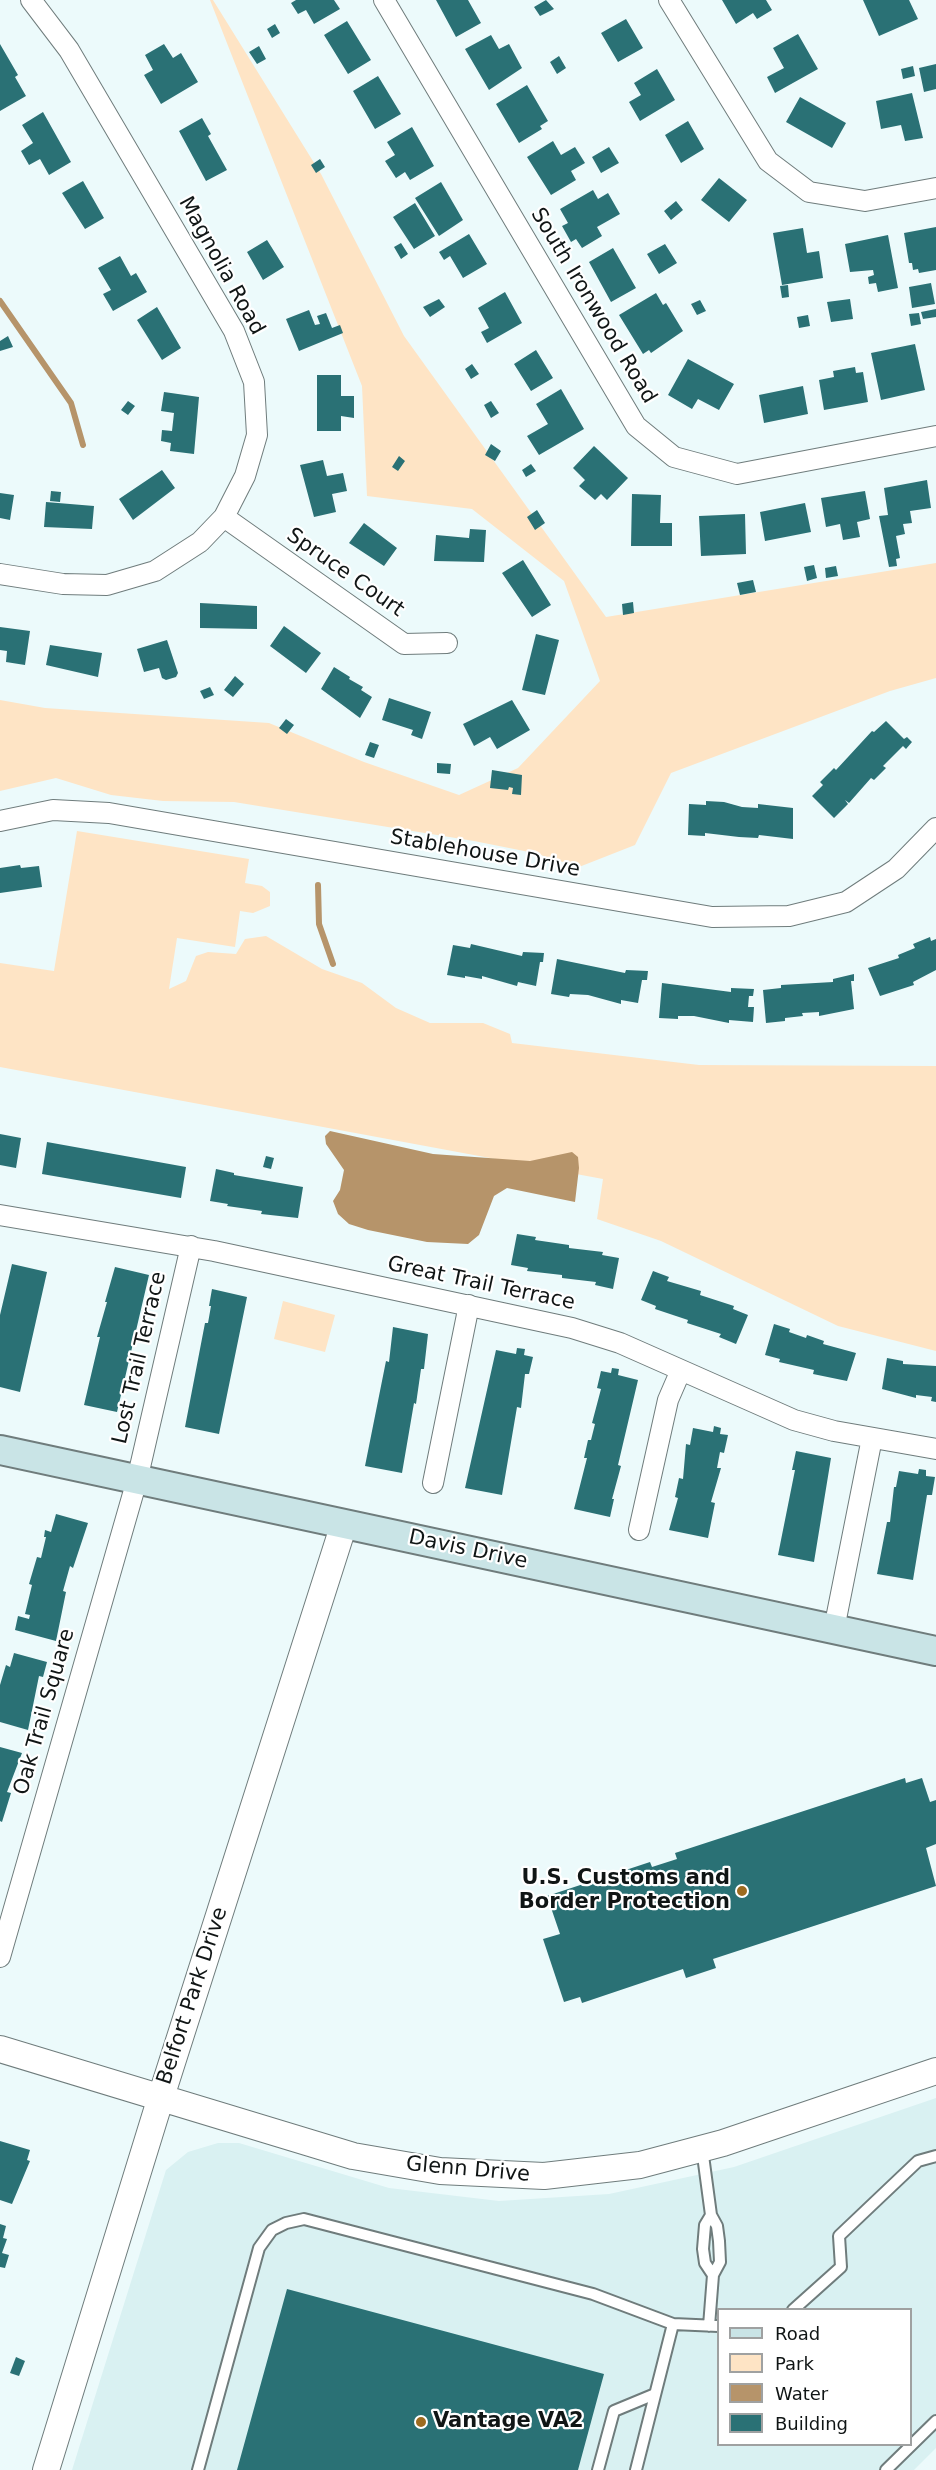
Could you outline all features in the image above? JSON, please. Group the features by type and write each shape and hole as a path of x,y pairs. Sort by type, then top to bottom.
{"main road":[{"name":"Davis Drive","path":"0,1450 936,1651"}],"street":[{"name":"Magnolia Road","path":"0,574 63,584 107,585 155,571 200,542 224,517 245,476 257,435 254,382 234,331 69,50 31,0"},
{"name":"South Ironwood Road","path":"384,0 636,426 674,457 736,474 936,436"},
{"path":"669,0 768,161 809,192 864,201 936,188"},
{"name":"Spruce Court","path":"224,517 404,644 447,643"},
{"name":"Stablehouse Drive","path":"0,821 53,810 109,813 712,917 789,916 846,902 896,869 936,828"},
{"name":"Great Trail Terrace","path":"0,1215 191,1246 572,1328 620,1343 794,1420 872,1438 936,1449"},
{"name":"Lost Trail Terrace","path":"136,1480 191,1246"},
{"path":"433,1483 469,1305"},
{"path":"639,1530 668,1400 681,1370"},
{"path":"834,1629 872,1438"},
{"name":"Oak Trail Square","path":"0,1957 136,1480"},
{"name":"Belfort Park Drive","path":"46,2470 161,2097 344,1524"},
{"name":"Glenn Drive","path":"0,2049 353,2156 440,2171 544,2176 640,2165 702,2148 936,2071"}],"lane":[{"path":"198,2470 259,2248 272,2230 286,2223 304,2219 593,2294 673,2324 714,2326 713,2275 720,2262 717,2226 711,2215 702,2148"},
{"path":"795,2308 841,2267 839,2236 918,2161 936,2156"},
{"path":"711,2215 705,2225 703,2249 705,2263 713,2275"},
{"path":"636,2470 673,2324"},
{"path":"598,2470 614,2411 655,2394"},
{"path":"912,2445 936,2421"},
{"path":"886,2470 910,2446"}],"shaded area":[{"path":"936,2098 936,2448 914,2470 72,2470 166,2170 188,2152 218,2143 239,2143 389,2188 499,2201 609,2194 734,2167"}],"green space":[{"path":"210,0 213,0 321,174 404,336 606,617 936,563 936,678 890,691 671,773 635,845 579,867 534,853 474,841 234,802 163,801 111,795 56,778 0,791 0,700 45,708 269,723 364,762 459,795 518,768 600,681 564,581 472,509 367,496 362,386"},
{"path":"77,831 249,859 245,883 262,886 270,892 270,906 253,913 240,911 235,947 177,938 169,989 186,981 196,956 208,952 236,954 245,939 266,936 322,969 362,983 396,1008 430,1023 483,1023 510,1034 512,1043 699,1065 936,1066 936,1351 838,1326 661,1241 597,1219 603,1179 0,1067 0,963 54,971"},
{"path":"283,1301 335,1315 325,1352 274,1339"}],"water":[{"path":"330,1131 433,1154 530,1161 572,1152 578,1157 579,1168 575,1202 507,1188 494,1196 479,1235 468,1244 427,1242 368,1230 349,1224 338,1214 333,1201 340,1190 344,1170 326,1144 325,1136"}],"building":[{"path":"296,0 334,0 340,9 314,24 306,10 298,14 291,3"},
{"path":"436,0 468,0 481,23 456,37"},
{"path":"546,0 554,9 540,16 534,7"},
{"path":"722,0 766,0 772,10 757,19 753,13 736,24"},
{"path":"863,0 909,0 918,19 879,36"},
{"path":"626,19 643,48 618,62 601,33"},
{"path":"347,21 371,60 348,74 324,35"},
{"path":"275,24 280,33 272,38 267,29"},
{"path":"798,34 818,69 775,93 767,77 784,68 773,48"},
{"path":"491,35 499,49 509,44 522,68 489,90 465,49"},
{"path":"0,44 18,75 15,77 26,96 0,111"},
{"path":"164,44 173,58 181,53 198,82 161,104 144,75 153,70 145,55"},
{"path":"259,46 266,59 257,64 249,52"},
{"path":"559,56 566,68 557,74 550,62"},
{"path":"936,64 936,89 924,92 919,68"},
{"path":"913,66 915,76 903,79 901,69"},
{"path":"657,69 675,100 640,121 629,102 641,95 634,83"},
{"path":"378,76 401,114 375,129 353,91"},
{"path":"527,85 548,121 540,126 542,129 519,143 496,104"},
{"path":"912,93 923,138 905,141 901,125 881,129 876,101"},
{"path":"800,97 846,123 832,148 786,122"},
{"path":"43,112 71,162 49,175 40,159 29,165 21,151 33,143 22,125"},
{"path":"202,118 211,134 208,136 227,170 206,181 179,131"},
{"path":"688,121 704,149 681,163 665,135"},
{"path":"412,127 434,166 410,180 405,172 396,178 385,161 395,155 387,142"},
{"path":"553,141 561,155 575,147 585,163 571,171 576,180 551,195 527,157"},
{"path":"609,147 619,163 601,173 592,157"},
{"path":"320,159 325,167 316,173 311,165"},
{"path":"719,178 747,200 729,222 701,200"},
{"path":"83,181 104,218 85,229 62,193"},
{"path":"441,182 463,220 439,236 415,198"},
{"path":"593,190 598,199 608,193 620,214 597,227 602,236 582,248 576,239 571,242 562,226 568,223 560,209"},
{"path":"676,201 683,210 671,220 664,211"},
{"path":"415,203 435,236 414,249 393,217"},
{"path":"936,227 936,270 919,273 918,269 913,270 912,263 909,263 904,233"},
{"path":"803,228 807,253 819,251 823,278 782,285 773,233"},
{"path":"469,234 487,264 463,278 450,256 444,260 439,252"},
{"path":"888,235 898,288 878,292 876,283 869,284 868,277 874,275 873,270 850,272 845,244"},
{"path":"267,240 284,267 263,280 247,252"},
{"path":"401,243 408,254 401,259 394,247"},
{"path":"665,244 677,263 659,274 647,254"},
{"path":"613,248 636,288 611,302 589,262"},
{"path":"120,256 131,276 136,273 147,292 113,311 103,294 111,290 98,268"},
{"path":"931,283 935,304 912,308 909,287"},
{"path":"788,285 789,297 782,298 780,286"},
{"path":"505,292 522,323 487,343 481,332 489,328 478,308"},
{"path":"656,293 663,305 666,303 683,331 651,353 649,350 643,354 619,315"},
{"path":"439,299 445,307 430,317 423,307"},
{"path":"850,299 853,319 831,322 827,302"},
{"path":"700,300 706,311 697,315 691,304"},
{"path":"157,307 181,348 162,360 137,320"},
{"path":"936,309 936,317 923,319 921,312"},
{"path":"309,310 315,325 320,324 317,316 326,313 332,328 340,325 343,333 299,351 286,319"},
{"path":"919,313 921,324 911,326 909,314"},
{"path":"808,315 810,326 799,328 797,317"},
{"path":"8,336 13,347 0,351 0,341"},
{"path":"915,344 925,390 881,400 871,353"},
{"path":"536,350 553,378 531,391 514,364"},
{"path":"688,359 734,384 719,410 698,399 692,409 668,395"},
{"path":"472,364 479,374 471,379 465,369"},
{"path":"855,367 856,373 863,372 868,402 824,410 819,380 834,377 833,371"},
{"path":"317,375 341,375 341,396 354,396 354,418 341,416 341,431 317,431"},
{"path":"803,386 808,414 764,423 759,395"},
{"path":"561,389 584,429 539,455 527,436 548,424 536,404"},
{"path":"164,392 199,397 194,454 170,451 171,443 161,441 162,430 172,431 174,413 161,411"},
{"path":"128,401 135,406 128,415 121,410"},
{"path":"491,401 499,413 491,418 484,405"},
{"path":"491,444 501,451 495,461 485,455"},
{"path":"594,446 628,478 607,500 601,494 595,500 579,486 585,480 573,468"},
{"path":"399,456 405,461 398,471 392,467"},
{"path":"323,460 327,476 343,473 347,491 332,494 336,512 314,517 300,465"},
{"path":"531,464 536,471 526,477 522,470"},
{"path":"162,470 175,488 133,520 119,499"},
{"path":"927,480 931,508 910,511 912,523 903,524 905,534 896,536 900,558 896,559 897,566 889,567 879,516 888,515 884,488"},
{"path":"51,491 61,492 60,502 50,501"},
{"path":"865,491 870,519 857,522 860,537 843,540 840,524 826,527 821,498"},
{"path":"0,493 14,495 10,520 0,518"},
{"path":"632,494 661,495 660,523 672,523 672,546 631,546"},
{"path":"46,502 94,506 92,529 44,527"},
{"path":"805,503 811,532 765,541 760,512"},
{"path":"537,510 545,523 535,530 527,517"},
{"path":"745,514 746,554 701,556 699,516"},
{"path":"364,523 397,548 384,566 349,543"},
{"path":"470,529 486,530 484,562 434,561 436,535 469,538"},
{"path":"523,560 551,605 532,617 502,573"},
{"path":"814,565 817,578 807,581 804,567"},
{"path":"836,566 838,576 826,578 825,568"},
{"path":"753,580 756,592 740,595 737,583"},
{"path":"633,602 634,613 623,615 622,604"},
{"path":"200,603 257,606 257,629 200,628"},
{"path":"284,626 321,653 306,673 270,646"},
{"path":"0,627 30,631 25,665 6,662 7,651 0,650"},
{"path":"536,634 559,640 545,695 522,690"},
{"path":"167,640 178,673 176,677 166,680 162,678 159,668 144,672 137,649"},
{"path":"50,645 102,653 98,677 46,665"},
{"path":"334,667 363,687 361,690 372,697 360,718 321,689"},
{"path":"235,676 244,684 233,697 224,690"},
{"path":"210,687 214,695 204,699 200,691"},
{"path":"389,698 431,712 422,739 411,735 413,730 382,720"},
{"path":"512,700 530,730 497,749 490,737 474,746 463,724"},
{"path":"286,719 294,725 287,734 279,728"},
{"path":"886,721 904,739 907,737 912,742 906,749 903,746 883,766 886,768 874,780 871,778 849,803 845,800 848,804 834,818 812,796 823,785 820,782 834,768 836,770 872,731 874,732"},
{"path":"370,742 379,745 374,758 365,755"},
{"path":"437,763 451,764 450,774 437,773"},
{"path":"492,770 522,775 521,795 512,794 513,788 509,787 508,790 490,788"},
{"path":"706,801 724,802 742,807 758,808 758,804 793,808 793,839 759,835 758,838 705,833 705,836 688,835 689,804 706,805"},
{"path":"20,865 21,868 39,866 42,887 0,893 0,868"},
{"path":"930,937 931,941 936,939 936,970 913,982 914,985 880,996 868,968 899,958 898,955 915,948 913,944"},
{"path":"471,944 522,956 523,952 544,953 536,986 518,982 517,986 482,976 482,979 447,975 453,945 470,948"},
{"path":"557,959 625,973 626,970 648,971 647,980 642,980 638,1003 621,1000 621,1004 588,995 570,994 569,997 551,994"},
{"path":"854,974 854,981 851,981 854,1009 819,1016 819,1012 802,1013 803,1016 766,1023 763,990 781,988 781,985 833,982 833,979"},
{"path":"662,983 731,992 731,988 754,989 753,996 749,996 748,1007 754,1007 753,1022 729,1020 729,1023 694,1016 678,1016 678,1019 659,1018"},
{"path":"0,1134 21,1138 16,1168 0,1165"},
{"path":"47,1142 186,1167 181,1198 42,1174"},
{"path":"266,1156 274,1158 271,1169 263,1167"},
{"path":"216,1169 234,1173 234,1175 303,1187 298,1218 261,1214 262,1211 210,1201"},
{"path":"517,1234 536,1237 535,1240 569,1245 569,1248 603,1252 602,1255 619,1258 613,1289 595,1285 596,1282 527,1271 528,1268 511,1265"},
{"path":"12,1264 47,1272 20,1392 0,1387 0,1315"},
{"path":"115,1267 149,1275 117,1412 84,1405 100,1337 97,1337"},
{"path":"653,1271 669,1277 667,1281 701,1291 700,1295 734,1306 733,1309 748,1315 736,1344 719,1337 721,1334 687,1323 688,1320 655,1309 656,1306 641,1300"},
{"path":"212,1289 247,1297 219,1434 185,1427 205,1323 208,1323"},
{"path":"774,1324 790,1329 789,1332 806,1338 807,1335 824,1341 823,1344 856,1353 847,1381 813,1374 814,1370 779,1362 780,1359 765,1355"},
{"path":"393,1327 428,1334 424,1369 421,1369 402,1473 365,1466 386,1361 389,1362"},
{"path":"517,1348 525,1349 524,1355 533,1357 529,1374 525,1374 521,1408 517,1407 502,1495 465,1488 496,1350 516,1354"},
{"path":"887,1358 903,1361 903,1364 936,1366 936,1402 931,1401 932,1397 916,1395 916,1398 882,1389"},
{"path":"612,1368 619,1369 618,1375 638,1380 618,1465 621,1466 612,1499 614,1499 610,1517 574,1509 587,1458 584,1458 588,1440 591,1440 595,1424 592,1423 601,1389 597,1388 601,1371 611,1373"},
{"path":"714,1426 721,1428 720,1434 728,1435 724,1453 720,1452 717,1468 721,1468 711,1502 715,1503 708,1538 669,1530 678,1498 675,1497 679,1478 683,1479 686,1444 690,1445 693,1428 713,1432"},
{"path":"796,1451 831,1458 814,1562 778,1555 795,1470 792,1470"},
{"path":"919,1469 926,1470 926,1476 935,1477 932,1495 927,1495 913,1580 877,1574 887,1522 890,1522 894,1487 896,1487 899,1471 918,1474"},
{"path":"56,1514 88,1523 73,1568 70,1566 63,1591 66,1592 56,1641 15,1630 18,1616 29,1619 30,1615 25,1614 32,1585 29,1584 37,1557 41,1558 46,1537 44,1537 45,1530 51,1532"},
{"path":"14,1653 47,1662 43,1677 39,1676 28,1730 0,1722 0,1685 6,1665 10,1667"},
{"path":"0,1747 22,1753 7,1792 11,1793 2,1822 0,1821"},
{"name":"U.S. Customs and Border Protection","path":"905,1778 906,1783 922,1778 930,1802 936,1800 936,1844 926,1848 936,1886 713,1959 716,1968 686,1978 683,1969 582,2003 580,1997 564,2002 543,1939 560,1934 547,1896 650,1862 652,1867 677,1859 675,1853"},
{"path":"0,2141 30,2150 27,2160 30,2161 12,2204 0,2200"},
{"path":"0,2224 6,2226 3,2238 7,2239 2,2253 9,2255 5,2268 0,2267"},
{"name":"Vantage VA2","path":"287,2289 604,2374 578,2470 237,2470"},
{"path":"16,2357 25,2361 19,2376 10,2373"}],"waterway":[{"path":"0,301 71,403 83,445"},
{"path":"318,885 319,924 333,964"}],"place":[{"name":"U.S. Customs and Border Protection","path":"742,1891"},
{"name":"Vantage VA2","path":"421,2422"}]}
